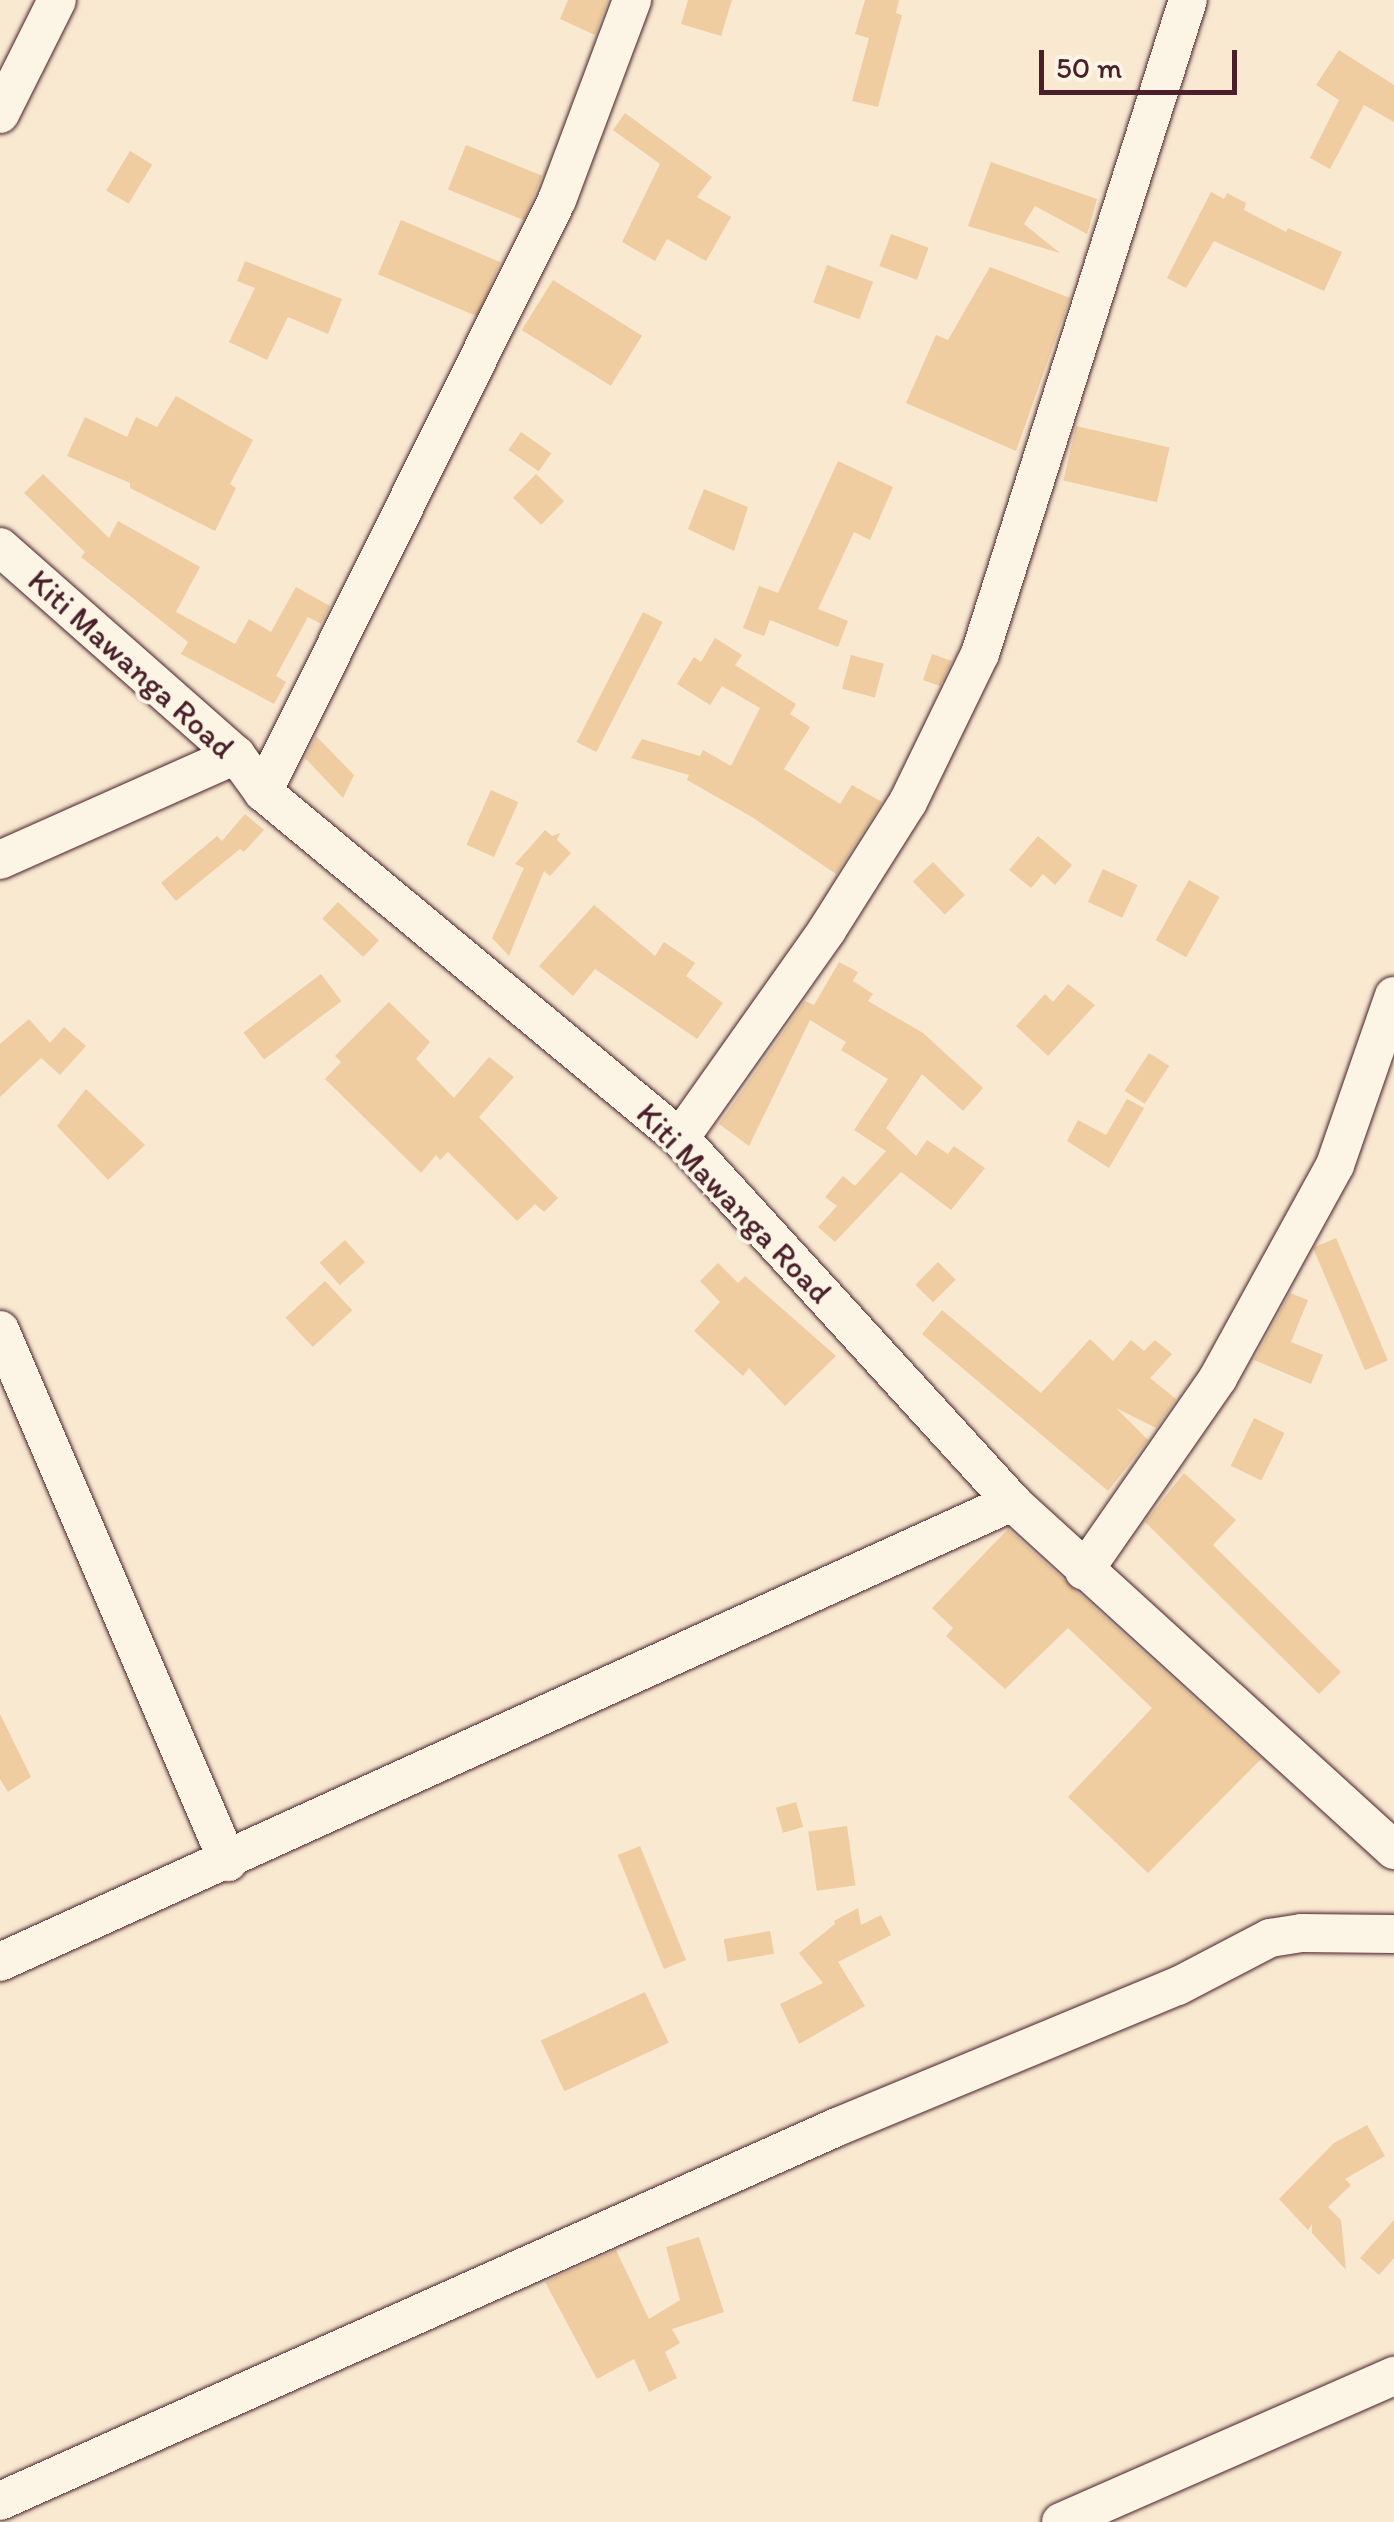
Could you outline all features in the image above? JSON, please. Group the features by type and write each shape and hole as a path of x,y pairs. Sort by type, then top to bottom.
{"street":[{"path":"0,114 56,0"},
{"path":"263,792 557,200 632,0"},
{"path":"680,1138 827,930 908,802 980,654 1188,0"},
{"name":"Kiti Mawanga Road","path":"0,547 236,755 263,792 680,1138 1012,1502 1394,1850"},
{"path":"0,860 236,755"},
{"path":"1084,1571 1218,1378 1335,1165 1394,996"},
{"path":"0,1330 228,1862"},
{"path":"0,1962 228,1862 1012,1502"},
{"path":"0,2501 820,2135 1178,1986 1270,1938 1302,1933 1394,1934"},
{"path":"1060,2522 1394,2376"}],"building":[{"path":"568,0 608,0 595,35 560,19"},
{"path":"688,0 732,0 721,36 681,24"},
{"path":"865,0 899,0 896,13 902,15 878,107 852,101 869,38 855,34"},
{"path":"1339,50 1394,85 1394,122 1364,105 1330,169 1310,158 1339,100 1316,85"},
{"path":"625,113 712,177 697,197 731,217 706,261 667,239 655,261 622,242 660,164 613,130"},
{"path":"466,145 542,176 524,220 448,190"},
{"path":"130,151 152,164 129,204 106,190"},
{"path":"991,162 1097,199 1087,234 1035,206 1024,224 1060,253 968,226"},
{"path":"1211,192 1224,199 1227,193 1246,203 1244,210 1286,232 1288,228 1342,252 1324,291 1214,241 1186,288 1167,278"},
{"path":"401,220 500,262 477,317 378,274"},
{"path":"891,234 929,248 917,280 879,266"},
{"path":"245,261 342,299 328,334 288,317 267,360 229,342 255,288 237,281"},
{"path":"827,265 873,282 859,319 813,303"},
{"path":"990,267 1070,298 1016,451 906,403 936,335 948,340"},
{"path":"553,280 642,336 611,386 522,330"},
{"path":"176,396 253,440 230,484 236,488 215,531 130,488 130,483 67,456 85,417 127,437 136,417 157,427"},
{"path":"1076,426 1170,448 1157,502 1063,481"},
{"path":"521,432 551,453 539,471 508,450"},
{"path":"838,461 893,487 870,540 854,532 818,609 848,621 838,647 770,620 764,636 743,628 759,586 778,593"},
{"path":"43,474 109,538 118,521 200,567 176,612 235,644 249,619 271,632 296,587 330,606 321,624 308,617 276,676 286,682 274,704 181,654 188,642 81,557 85,552 24,493"},
{"path":"536,474 564,501 541,525 513,498"},
{"path":"704,489 748,507 734,551 688,529"},
{"path":"643,612 663,622 596,752 577,742"},
{"path":"715,638 742,655 735,665 796,704 790,714 810,727 784,769 840,804 852,785 882,802 836,874 752,817 687,780 689,775 631,758 642,739 700,756 703,750 731,766 760,708 722,686 710,705 677,684 694,657 701,662"},
{"path":"932,654 952,661 940,686 923,680"},
{"path":"851,655 884,664 875,698 842,689"},
{"path":"316,736 354,775 343,798 305,758"},
{"path":"491,790 518,802 494,857 467,845"},
{"path":"245,814 264,830 244,852 240,849 176,901 161,883 217,836 222,841"},
{"path":"545,830 552,836 560,833 557,840 571,853 550,876 544,871 509,956 492,938 524,868 515,864"},
{"path":"1038,836 1072,865 1055,885 1043,874 1031,888 1009,870"},
{"path":"933,862 965,895 945,915 913,881"},
{"path":"1103,869 1137,885 1122,918 1088,902"},
{"path":"1189,880 1220,897 1186,957 1156,940"},
{"path":"338,902 379,940 363,957 322,919"},
{"path":"594,905 655,956 664,942 695,963 686,976 723,1003 697,1039 595,969 573,996 539,966"},
{"path":"839,962 858,972 853,981 873,994 868,1001 923,1033 983,1088 963,1111 922,1074 886,1128 916,1156 927,1140 948,1154 954,1146 985,1168 951,1210 901,1172 835,1242 818,1227 837,1206 825,1197 843,1176 855,1186 886,1151 854,1130 888,1079 841,1050 846,1042 810,1020 749,1146 719,1124 805,1001 814,1005"},
{"path":"321,974 341,1001 264,1060 244,1032"},
{"path":"1068,984 1095,1005 1048,1056 1016,1026 1045,994 1053,1002"},
{"path":"389,1002 430,1042 416,1059 454,1098 489,1057 514,1077 479,1117 558,1198 544,1212 535,1204 517,1221 448,1152 440,1160 436,1155 421,1173 325,1079 341,1062 335,1056"},
{"path":"29,1019 50,1043 64,1027 86,1046 60,1075 41,1058 0,1097 0,1044"},
{"path":"1149,1053 1169,1066 1145,1104 1124,1091"},
{"path":"86,1089 145,1145 108,1180 57,1126"},
{"path":"1127,1099 1144,1108 1109,1168 1067,1141 1078,1120 1106,1135"},
{"path":"1336,1238 1388,1360 1365,1370 1313,1248"},
{"path":"345,1240 365,1262 340,1285 320,1263"},
{"path":"938,1262 956,1280 933,1302 915,1285"},
{"path":"718,1263 738,1283 745,1276 836,1356 785,1406 749,1368 743,1376 694,1331 720,1302 700,1281"},
{"path":"325,1281 352,1310 313,1347 286,1318"},
{"path":"1290,1293 1308,1300 1291,1342 1323,1355 1311,1384 1254,1360"},
{"path":"942,1310 1041,1393 1090,1339 1113,1361 1131,1340 1144,1351 1155,1340 1172,1354 1150,1378 1176,1399 1156,1428 1116,1408 1148,1440 1108,1491 922,1334"},
{"path":"1254,1418 1285,1433 1261,1481 1231,1466"},
{"path":"1184,1473 1236,1520 1213,1545 1341,1672 1319,1694 1145,1522"},
{"path":"1008,1529 1261,1759 1148,1873 1068,1797 1152,1708 1068,1628 1005,1689 946,1636 953,1628 932,1608"},
{"path":"0,1714 31,1777 8,1792 0,1779"},
{"path":"796,1802 803,1827 783,1833 776,1808"},
{"path":"847,1826 855,1885 817,1891 808,1831"},
{"path":"640,1846 686,1960 664,1969 618,1855"},
{"path":"858,1908 861,1925 881,1915 891,1935 838,1962 865,2006 799,2044 780,2004 823,1983 799,1953 834,1921"},
{"path":"770,1931 774,1954 728,1962 724,1939"},
{"path":"645,1992 669,2043 564,2091 541,2041"},
{"path":"1367,2125 1385,2156 1345,2179 1351,2185 1328,2207 1341,2220 1346,2270 1312,2233 1312,2224 1308,2230 1279,2199 1334,2143"},
{"path":"1394,2220 1394,2258 1379,2275 1360,2258"},
{"path":"699,2237 724,2312 672,2329 680,2343 665,2352 677,2378 649,2392 634,2359 597,2379 545,2282 616,2250 649,2319 680,2300 666,2247"}]}
